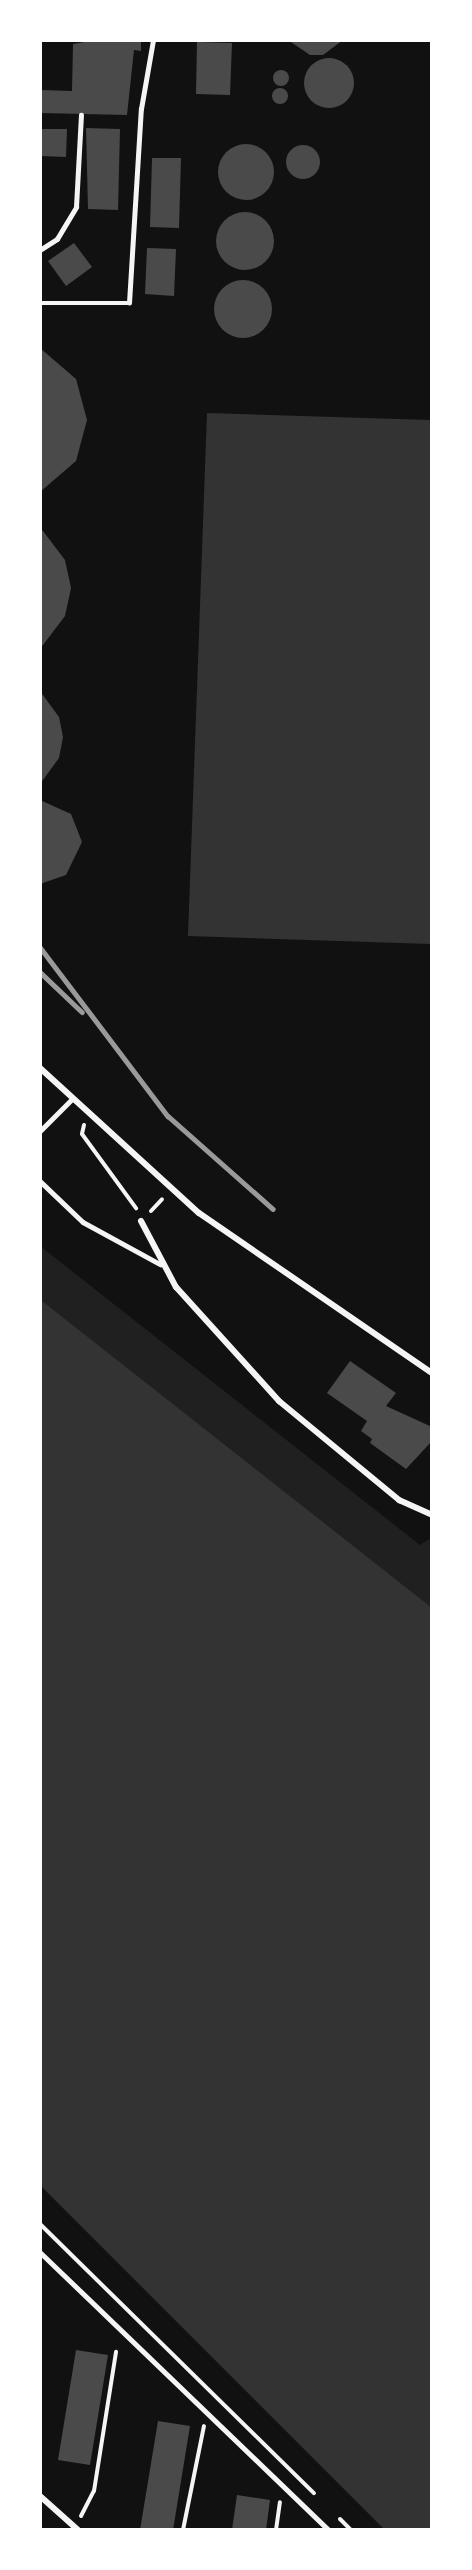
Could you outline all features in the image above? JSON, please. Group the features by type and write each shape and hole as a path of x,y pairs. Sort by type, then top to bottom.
{"street":[{"path":"40,1068 171,1190 432,1373"},
{"path":"141,1221 160,1264 201,1318 279,1401 399,1500 432,1515"},
{"path":"40,2496 77,2528"}],"lane":[{"path":"40,303 129,303 141,109 153,40"},
{"path":"40,250 57,239 76,207 81,115"},
{"path":"40,1131 72,1100"},
{"path":"40,1181 82,1222 160,1264"},
{"path":"40,2252 215,2417 329,2529"}],"path":[{"path":"86,1113 82,1134 130,1194 141,1221 171,1190"},
{"path":"40,2224 317,2496"},
{"path":"77,2528 94,2491 116,2352"},
{"path":"183,2529 200,2429 215,2417"},
{"path":"276,2529 281,2500 290,2490"},
{"path":"334,2513 351,2529"}],"shaded area":[{"path":"207,413 431,420 431,944 188,936"},
{"path":"40,1246 420,1545 431,1538 431,1607 41,1300"},
{"path":"41,1300 431,1607 431,2529 384,2529 41,2186"}],"building":[{"path":"97,40 141,40 141,51 134,50 127,115 40,113 40,90 72,91 73,44"},
{"path":"288,40 343,40 323,55 310,55"},
{"path":"197,42 232,43 230,95 196,94"},
{"path":"324,58 334,58 347,65 354,78 354,88 347,101 334,108 324,108 315,104 308,97 304,88 304,78 308,69 315,62"},
{"path":"281,70 287,72 289,78 287,84 281,86 275,84 273,78 275,72"},
{"path":"280,88 286,90 288,96 286,102 280,104 274,102 272,96 274,90"},
{"path":"86,128 120,129 118,210 88,209"},
{"path":"40,129 67,129 66,157 40,156"},
{"path":"246,144 257,146 266,152 272,161 274,172 272,183 266,192 257,198 246,200 235,198 226,192 220,183 218,172 220,161 226,152 235,146"},
{"path":"303,145 315,150 320,162 315,174 303,179 291,174 286,162 291,150"},
{"path":"152,158 181,158 179,228 150,227"},
{"path":"239,212 251,212 266,220 274,235 274,247 266,262 251,270 239,270 224,262 216,247 216,235 224,220"},
{"path":"74,243 92,267 66,286 48,261"},
{"path":"147,248 176,249 174,296 145,294"},
{"path":"237,280 249,280 264,288 272,303 272,315 264,330 249,338 237,338 222,330 214,315 214,303 222,288"},
{"path":"40,348 76,379 87,420 76,461 40,492"},
{"path":"40,527 65,560 71,588 65,616 40,649"},
{"path":"40,691 59,717 63,737 59,758 40,784"},
{"path":"40,800 71,814 82,842 66,875 40,884"},
{"path":"350,1361 396,1393 386,1406 432,1427 432,1441 406,1469 370,1443 372,1439 361,1431 367,1421 327,1393"},
{"path":"76,2350 108,2355 90,2465 58,2460"},
{"path":"158,2421 190,2426 173,2530 140,2530"},
{"path":"237,2495 270,2500 266,2530 232,2530"}],"railway":[{"path":"40,947 168,1116 273,1209"},
{"path":"40,972 82,1012"}]}
